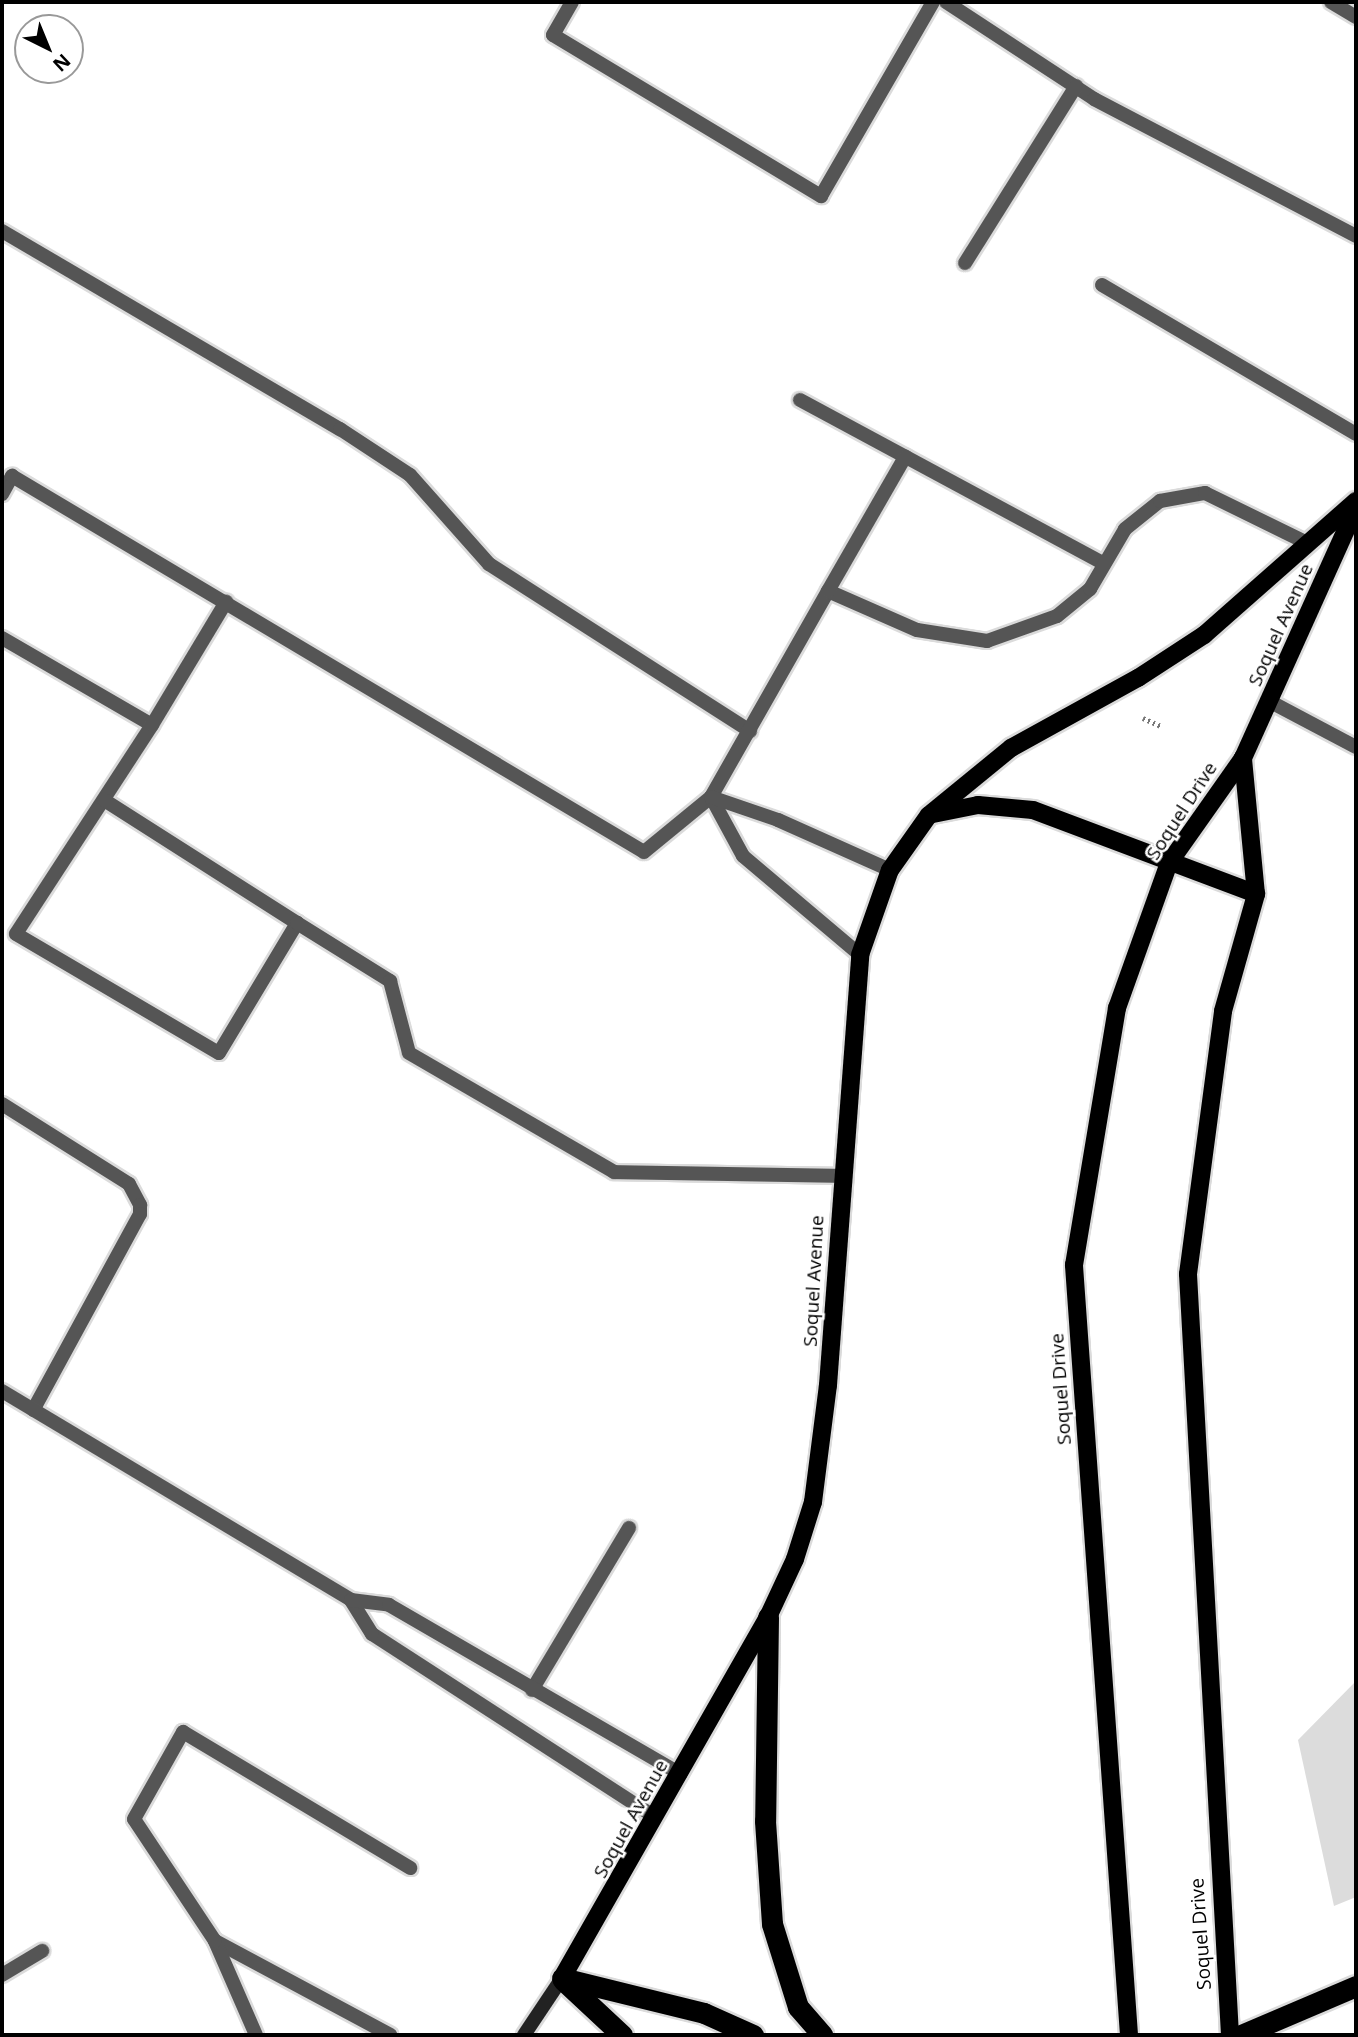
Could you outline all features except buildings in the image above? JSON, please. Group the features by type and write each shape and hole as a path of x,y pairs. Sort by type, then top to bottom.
{"highway":[{"path":"768,1617 765,1821 772,1924 798,2007 822,2035"},
{"path":"562,1978 622,2035"},
{"path":"562,1978 704,2013 753,2035"},
{"path":"1241,2035 1356,1986"}],"main road":[{"name":"Soquel Avenue","path":"524,2035 562,1978 768,1617 795,1559 813,1502 828,1385 841,1176 860,956 890,870 929,815 1011,748 1138,678 1204,635 1356,500"},
{"name":"Soquel Avenue","path":"1243,758 1356,508"},
{"name":"Soquel Drive","path":"1129,2035 1074,1265 1117,1008 1169,863 1243,758"},
{"name":"Soquel Drive","path":"1230,2035 1218,1877 1188,1273 1223,1012 1256,894 1243,758"},
{"path":"929,815 978,804 1033,810 1256,894"}],"lane":[{"path":"572,2 553,35 821,196 933,2"},
{"path":"946,2 1076,86 1356,236"},
{"path":"1331,2 1356,17"},
{"path":"965,263 1076,86"},
{"path":"2,232 340,429 410,475 489,564 750,731"},
{"path":"1102,285 1356,434"},
{"path":"800,400 1103,563"},
{"path":"2,494 7,473 644,852 711,797 905,457"},
{"path":"828,591 917,630 987,641 1057,616 1090,589 1125,529 1160,500 1205,493 1307,543"},
{"path":"226,602 152,725 16,934 219,1053 298,923"},
{"path":"2,638 152,725"},
{"path":"1269,701 1356,747"},
{"path":"711,797 778,820 890,870"},
{"path":"711,797 743,856 860,956"},
{"path":"104,800 390,981 409,1053 614,1172 841,1176"},
{"path":"2,1104 129,1184 140,1205 140,1214 33,1410"},
{"path":"2,1391 351,1601 389,1605 680,1774"},
{"path":"532,1690 629,1528"},
{"path":"351,1601 372,1634 654,1817"},
{"path":"256,2035 215,1941 134,1819 183,1732 410,1868"},
{"path":"215,1941 390,2035"},
{"path":"2,1975 42,1951"}],"path":[{"path":"1143,719 1161,726"}],"shaded area":[{"path":"1356,1681 1356,1897 1334,1906 1298,1740"}]}
